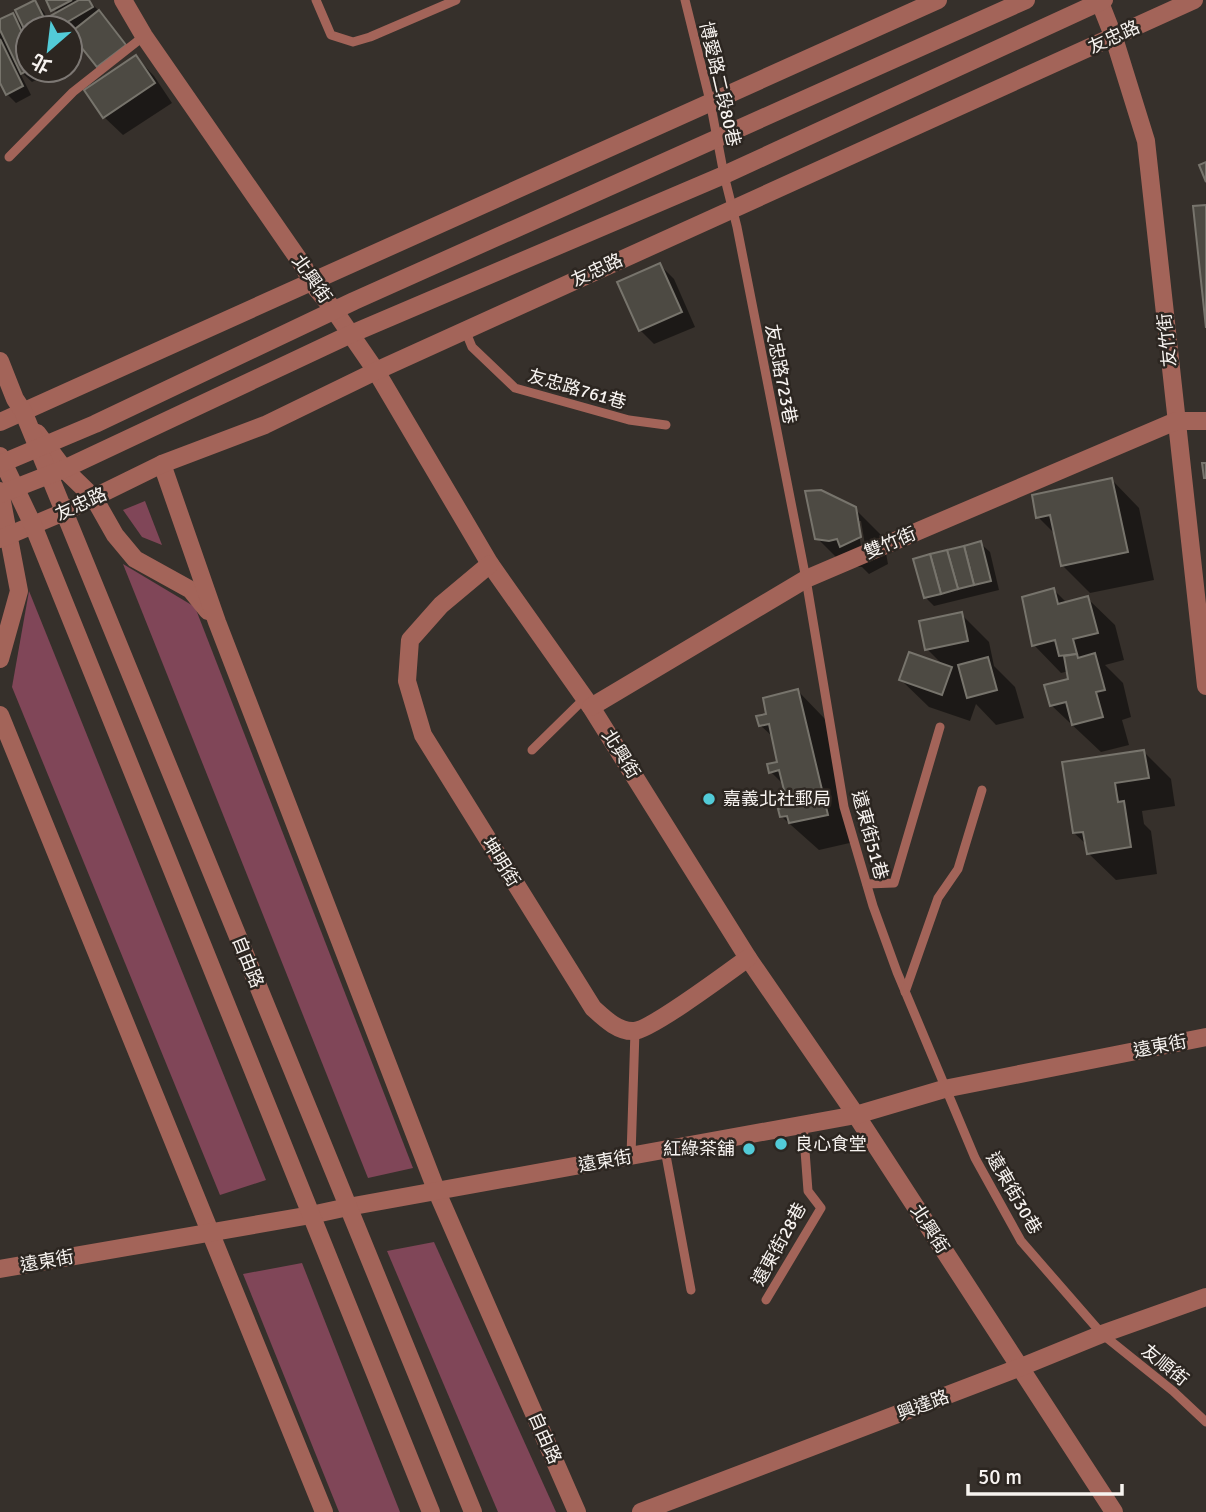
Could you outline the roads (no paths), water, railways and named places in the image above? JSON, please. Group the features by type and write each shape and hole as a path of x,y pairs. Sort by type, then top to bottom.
{"street":[{"name":"北興街","path":"123,0 144,36 296,256 311,282 376,371 489,564 588,702 748,958 856,1115 1114,1512"},
{"path":"0,422 938,0"},
{"path":"1,461 95,424 334,310 1026,0"},
{"name":"友忠路","path":"4,537 64,512 162,464 265,425 465,330 1194,0"},
{"name":"友忠路","path":"4,492 57,472 351,334 723,175 1101,1"},
{"name":"友竹街","path":"1101,1 1146,141 1206,686"},
{"name":"自由路","path":"0,361 15,398 57,472 64,512 473,1512"},
{"name":"雙竹街","path":"588,702 806,579 1176,421 1206,421"},
{"name":"自由路","path":"0,659 19,591 4,537 1,461"},
{"name":"自由路","path":"162,464 217,622 437,1192 577,1512"},
{"name":"自由路","path":"57,472 94,498 116,535 135,559 191,590 217,622"},
{"name":"自由路","path":"4,492 33,525 431,1512"},
{"name":"坤明街","path":"489,564 441,605 410,640 407,681 422,735 593,1008 616,1027 635,1031"},
{"path":"0,715 324,1512"},
{"path":"635,1031 654,1023 748,958"},
{"name":"遠東街","path":"0,1269 856,1115 944,1089 1206,1037"},
{"name":"興達路","path":"641,1512 1102,1334 1206,1297"}],"lane":[{"path":"316,0 331,35 352,42 370,37 456,0"},
{"name":"博愛路二段80巷","path":"685,0 710,101 723,175"},
{"path":"9,157 73,92 144,36"},
{"name":"友忠路723巷","path":"723,175 737,227 806,579"},
{"name":"友忠路761巷","path":"465,330 472,347 515,388 629,420 666,425"},
{"name":"遠東街51巷","path":"806,579 844,807 867,884 905,992 944,1089"},
{"path":"532,750 588,702"},
{"path":"867,884 894,883 940,727"},
{"path":"905,992 939,898 958,869 982,790"},
{"path":"631,1156 635,1031"},
{"name":"遠東街30巷","path":"944,1089 975,1158 1021,1241 1102,1334"},
{"name":"遠東街28巷","path":"766,1300 821,1208 808,1191 803,1125"},
{"path":"664,1150 691,1290"},
{"name":"友順街","path":"1102,1334 1173,1391 1206,1422"}],"place":[{"name":"嘉義北社郵局","path":"709,799"},
{"name":"良心食堂","path":"781,1144"},
{"name":"紅綠茶舖","path":"749,1149"}]}
